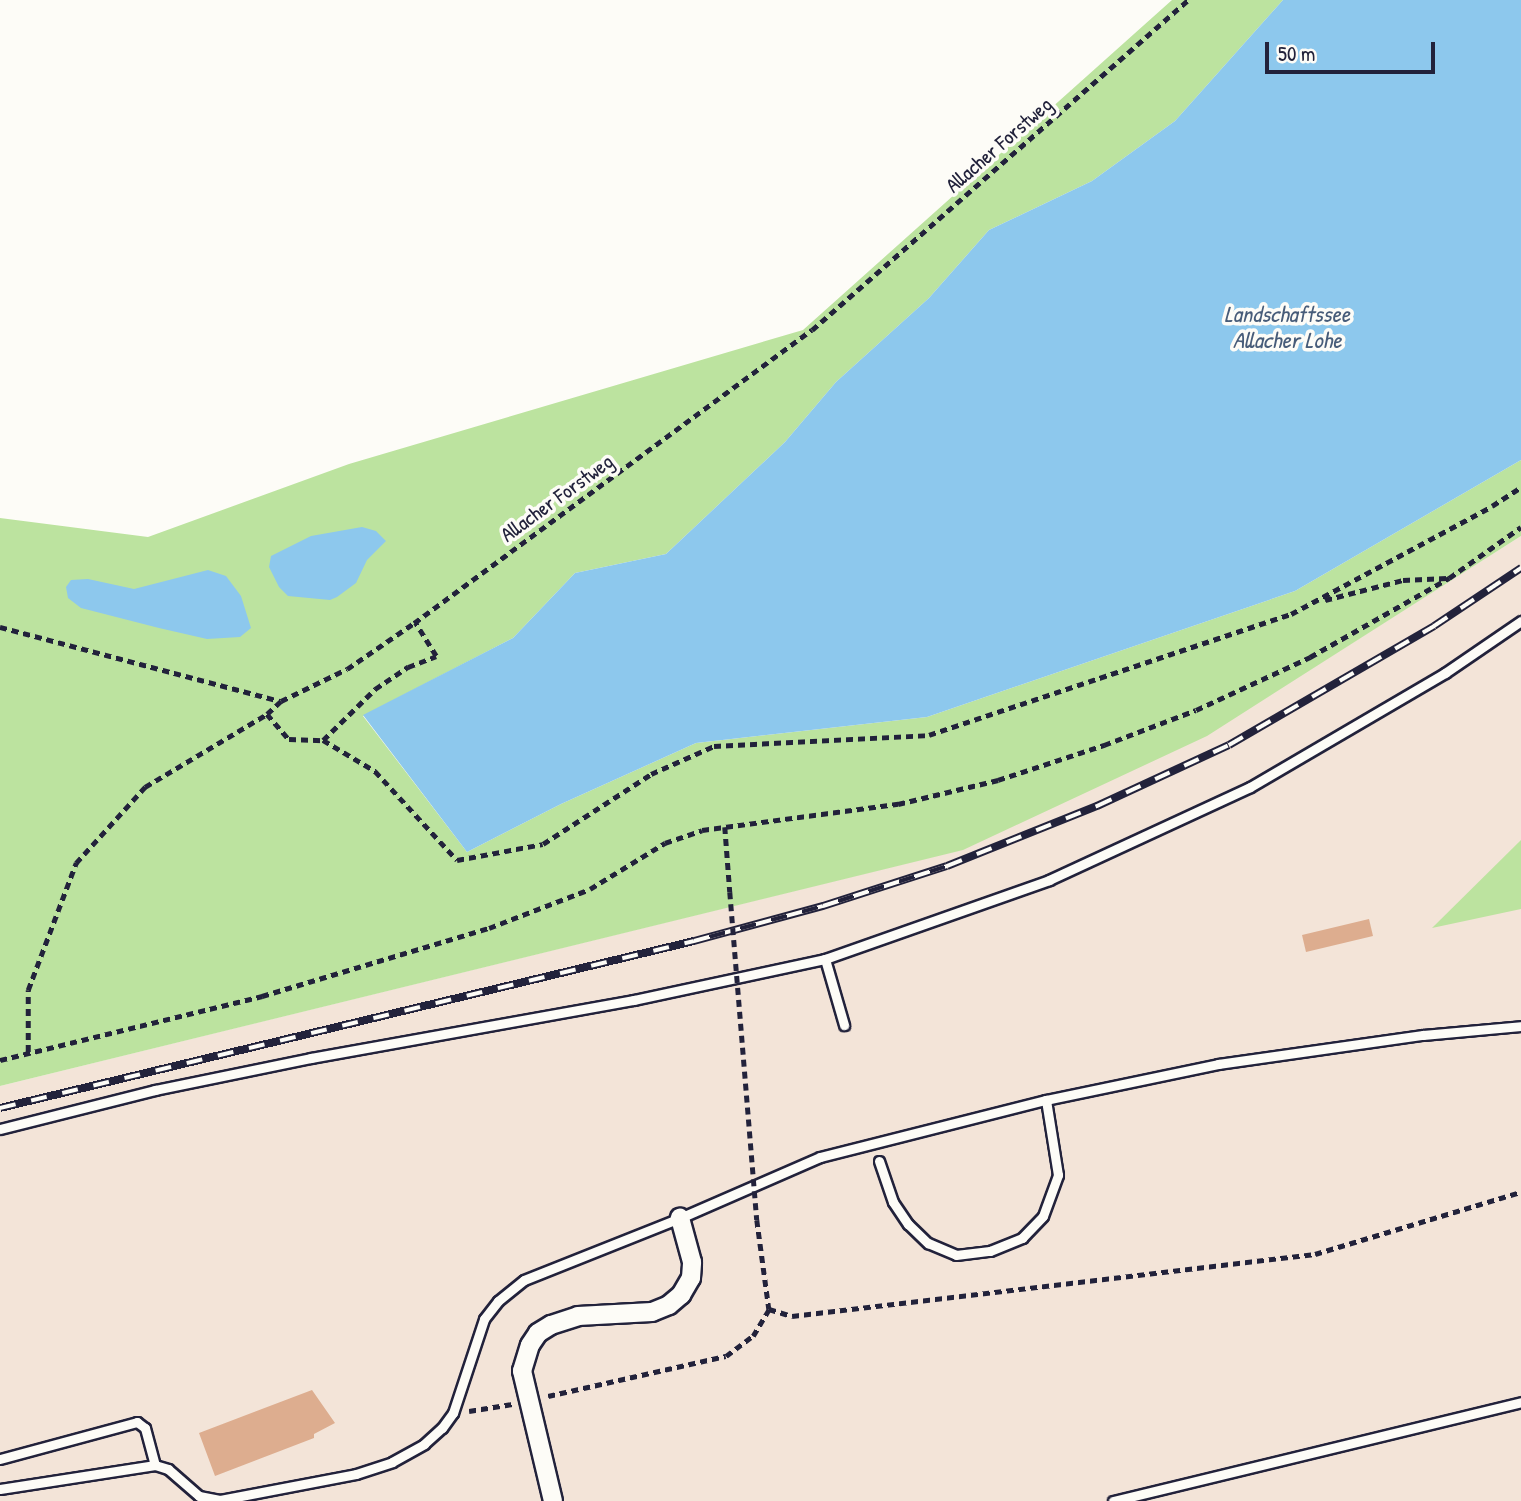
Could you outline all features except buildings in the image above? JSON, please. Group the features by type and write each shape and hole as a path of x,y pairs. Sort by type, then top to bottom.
{"street":[{"path":"553,1501 522,1371 530,1345 538,1333 551,1325 578,1317 652,1311 669,1306 681,1295 691,1278 692,1262 680,1218"}],"lane":[{"path":"0,1129 155,1090 312,1058 634,1000 825,959 1049,880 1250,787 1445,673 1521,621"},
{"path":"825,959 844,1026"},
{"path":"0,1489 155,1465 168,1469 199,1496 220,1500 356,1474 392,1462 424,1444 453,1413 472,1347 484,1319 498,1301 524,1280 680,1218 820,1157 1046,1100 1218,1064 1423,1035 1521,1026"},
{"path":"879,1161 893,1202 908,1224 928,1242 956,1255 990,1251 1022,1238 1043,1216 1058,1175 1046,1100"},
{"path":"1113,1501 1521,1402"},
{"path":"0,1459 137,1422 145,1428 155,1465"}],"path":[{"name":"Allacher Forstweg","path":"28,1052 28,990 76,863 145,787 267,713 281,701 347,669 414,623 812,330 1188,0"},
{"path":"267,713 289,739 323,740 375,771 457,860 543,844 651,774 714,746 929,735 1278,619 1318,602 1492,506 1521,487"},
{"path":"0,1060 262,996 489,928 590,889 665,843 702,830 898,804 998,780 1104,745 1196,710 1310,657 1449,578 1521,527"},
{"path":"1318,602 1403,580 1449,578"},
{"path":"323,740 375,689 408,667 436,656 414,623"},
{"path":"0,626 281,701"},
{"path":"529,1401 726,1356 753,1336 769,1308 757,1220 725,827"},
{"path":"769,1308 792,1316 900,1306 1315,1254 1521,1192"},
{"path":"477,1409 511,1404"}],"shaded area":[{"path":"1521,536 1521,1501 0,1501 0,1086 956,851 1207,735"}],"green space":[{"path":"1172,0 1283,0 1175,121 1092,181 989,230 929,298 836,382 785,442 666,554 575,573 513,638 363,716 467,852 561,804 696,743 927,717 1295,591 1521,460 1521,536 1207,736 963,850 0,1086 0,518 148,537 349,464 803,330"},
{"path":"1521,840 1521,909 1432,928"}],"water":[{"name":"Landschaftssee Allacher Lohe","path":"1283,0 1521,0 1521,460 1295,591 927,717 696,743 561,804 467,852 363,715 513,638 575,573 666,554 785,442 836,382 929,298 989,230 1092,181 1175,121"},
{"path":"362,527 376,531 386,541 367,560 356,583 337,597 330,600 288,596 279,587 269,567 271,556 311,536"},
{"path":"208,570 226,576 241,596 251,628 240,637 207,639 81,608 68,598 66,587 71,580 88,579 134,589"}],"railway":[{"path":"0,1108 694,941 823,906 947,866 1097,806 1229,745 1434,626 1521,568"}]}
